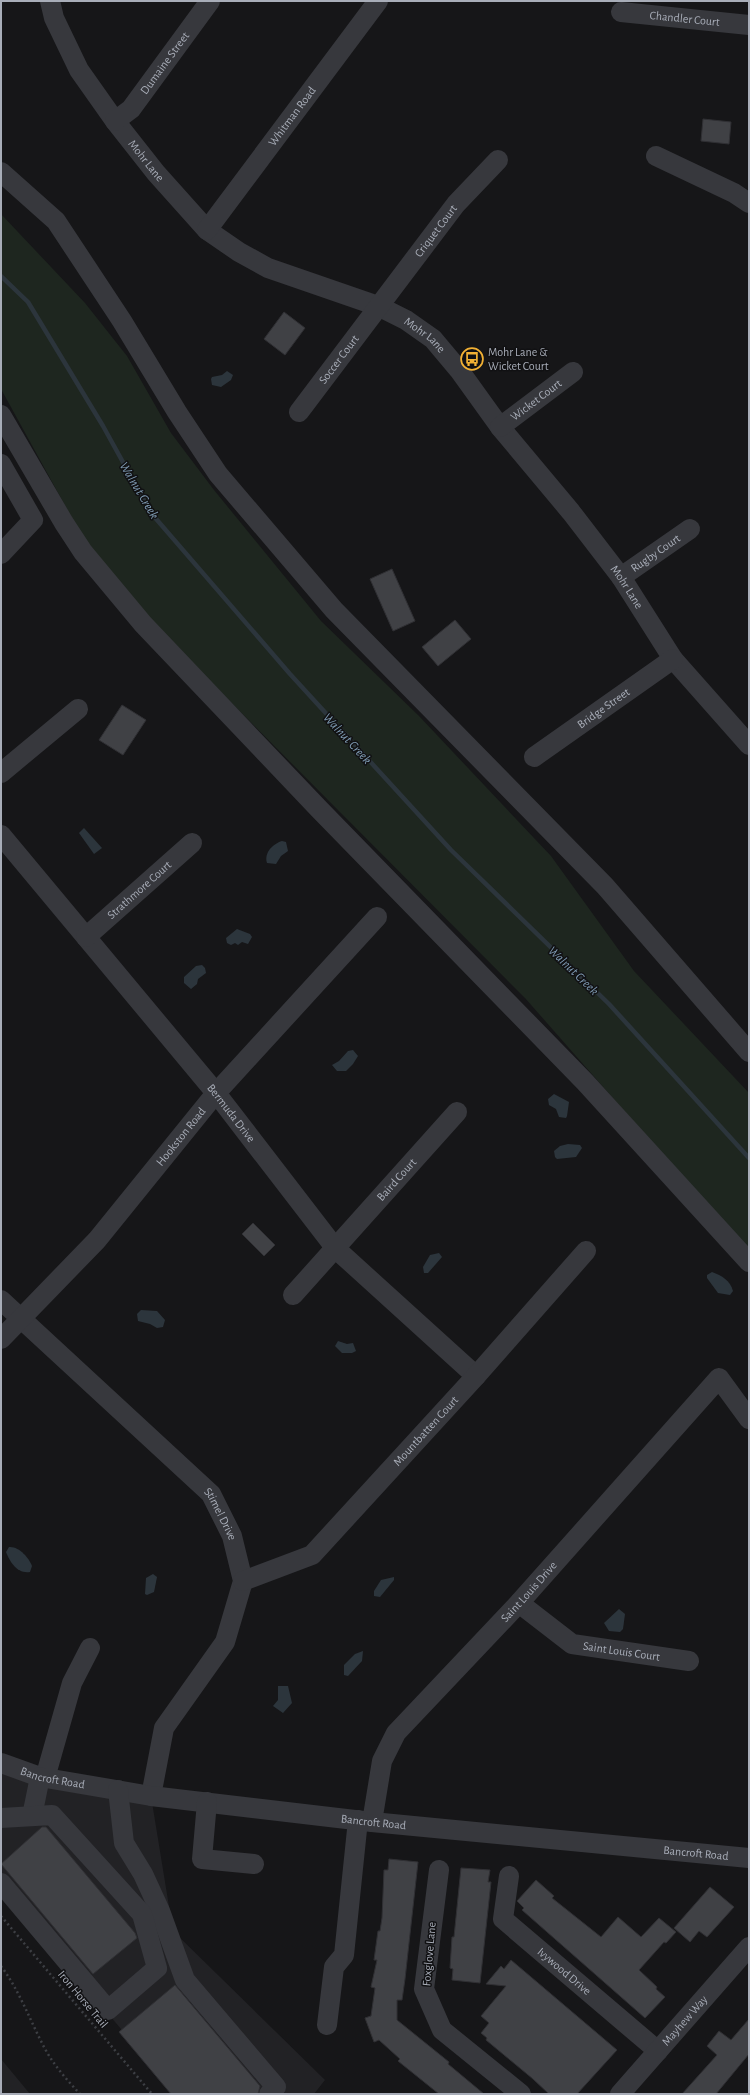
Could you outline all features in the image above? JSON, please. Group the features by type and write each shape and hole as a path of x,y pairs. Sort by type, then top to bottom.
{"street":[{"name":"Mohr Lane","path":"50,1 54,18 80,70 115,121 156,173 207,230 239,252 268,268 378,306 406,320 433,339 459,370 500,427 572,512 621,578 673,659 749,746"},
{"name":"Dumaine Street","path":"115,121 131,109 210,1"},
{"name":"Whitman Road","path":"207,230 378,1"},
{"name":"Chandler Court","path":"620,12 749,25"},
{"path":"656,156 734,193 749,203"},
{"name":"Criquet Court","path":"378,306 456,204 498,160"},
{"path":"1,172 56,221 122,321 177,412 218,474 334,610 605,886 749,1052"},
{"name":"Soccer Court","path":"299,412 378,306"},
{"name":"Wicket Court","path":"500,427 573,372"},
{"path":"1,415 48,498 79,546 143,624 318,809 585,1082 749,1262"},
{"path":"1,464 33,520 1,554"},
{"name":"Rugby Court","path":"621,578 690,528"},
{"name":"Bridge Street","path":"534,757 673,659"},
{"path":"1,773 78,709"},
{"name":"Bermuda Drive","path":"1,835 216,1093 336,1249 476,1376"},
{"name":"Strathmore Court","path":"86,937 192,843"},
{"name":"Hookston Road","path":"1,1339 97,1240 216,1093 377,918"},
{"name":"Baird Court","path":"293,1295 336,1249 457,1112"},
{"name":"Mountbatten Court","path":"243,1581 312,1555 476,1376 586,1251"},
{"name":"Stimel Drive","path":"1,1300 211,1494 232,1536 243,1581"},
{"name":"Saint Louis Drive","path":"327,2025 334,1967 344,1955 365,1821 382,1761 396,1734 519,1603 719,1378 749,1419"},
{"path":"152,1796 164,1728 225,1642 243,1581"},
{"name":"Saint Louis Court","path":"519,1603 572,1644 690,1661"},
{"path":"32,1816 72,1683 90,1648"},
{"name":"Bancroft Road","path":"1,1763 43,1777 152,1796 365,1821 749,1858"},
{"path":"118,1790 124,1843 142,1874 160,1911 185,1980 276,2087 269,2094"},
{"path":"207,1802 202,1859 254,1864"},
{"path":"1,1818 52,1815 142,1914 157,1968 108,2010 1,1883"},
{"name":"Foxglove Lane","path":"438,1870 424,1988 442,2030 521,2094"},
{"name":"Ivywood Drive","path":"509,1876 504,1919 658,2051"},
{"name":"Mayhew Way","path":"620,2094 749,1947"}],"path":[{"name":"Iron Horse Trail","path":"1,1916 152,2094"},
{"path":"1,1966 21,1997 43,2045 56,2067 80,2094"}],"shaded area":[{"path":"1,214 85,303 127,356 171,433 214,490 321,621 419,716 551,856 634,971 749,1093 749,1253 525,998 136,607 84,540 1,389"},
{"path":"227,371 233,375 231,380 221,387 212,385 212,377 222,375"},
{"path":"84,828 102,848 94,854 79,833"},
{"path":"282,841 286,842 288,851 281,856 276,864 267,863 266,859 270,849 275,844"},
{"path":"237,929 250,934 252,937 248,944 242,942 238,945 235,943 231,945 227,943 226,938"},
{"path":"202,965 205,968 206,973 198,979 197,984 191,989 184,983 184,977 196,966"},
{"path":"353,1050 358,1056 353,1064 346,1071 337,1071 332,1065 339,1061 348,1051"},
{"path":"554,1094 569,1102 566,1118 559,1117 556,1109 549,1105 548,1099"},
{"path":"568,1144 580,1145 582,1148 576,1157 557,1159 554,1151 560,1146"},
{"path":"439,1253 442,1257 428,1273 424,1273 423,1267 430,1255"},
{"path":"712,1272 728,1281 733,1291 730,1295 718,1293 707,1278 707,1275"},
{"path":"141,1310 157,1311 165,1320 163,1327 157,1328 150,1324 138,1321 137,1314"},
{"path":"338,1341 347,1344 353,1343 356,1351 352,1353 342,1353 335,1346"},
{"path":"9,1547 20,1550 26,1556 32,1566 30,1572 21,1571 15,1566 6,1552"},
{"path":"153,1574 157,1577 154,1592 147,1595 145,1594 146,1578"},
{"path":"394,1577 394,1580 380,1597 374,1596 374,1591 381,1580"},
{"path":"619,1609 625,1614 623,1629 620,1632 609,1631 604,1623"},
{"path":"363,1651 362,1661 348,1676 344,1675 344,1665 355,1654"},
{"path":"278,1686 288,1686 292,1703 283,1713 273,1706 278,1700"},
{"path":"1,1763 151,1796 173,1931 325,2080 314,2094 176,2094 1,1887"},
{"path":"1,2059 30,2094 1,2094"}],"building":[{"path":"703,119 731,122 729,144 701,141"},
{"path":"284,312 305,328 285,355 264,339"},
{"path":"392,569 415,621 393,631 370,579"},
{"path":"455,620 471,639 438,666 422,647"},
{"path":"122,705 146,720 123,755 99,740"},
{"path":"253,1223 275,1245 264,1256 242,1234"},
{"path":"42,1827 46,1827 135,1933 137,1938 93,1974 1,1864"},
{"path":"389,1859 418,1862 402,2000 397,2000 397,2020 449,2062 448,2064 484,2094 439,2094 398,2061 400,2059 379,2040 374,2042 365,2018 371,2016 375,1988 371,1987 377,1960 374,1960 378,1931 380,1931 382,1918 384,1870 388,1870"},
{"path":"461,1868 490,1870 488,1882 491,1882 480,1983 452,1980 453,1969 450,1968 452,1937 454,1937"},
{"path":"536,1880 554,1896 552,1898 601,1937 618,1917 641,1937 659,1918 676,1932 666,1943 664,1942 639,1970 665,1997 645,2018 522,1910 524,1908 517,1901"},
{"path":"710,1887 734,1907 707,1937 699,1931 690,1942 674,1928"},
{"path":"511,1960 617,2050 577,2094 549,2094 486,2040 487,2038 481,2033 489,2023 481,2016 506,1986 486,1984 501,1966 504,1969"},
{"path":"175,1985 260,2086 258,2094 171,2094 119,2032"},
{"path":"749,2019 749,2054 716,2094 682,2094 717,2055 707,2046 719,2031 731,2040"}],"waterway":[{"name":"Walnut Creek","path":"1,276 28,302 103,426 151,513 290,674 451,850 609,1004 749,1158"}],"place":[{"name":"Mohr Lane & Wicket Court","path":"472,359"}]}
